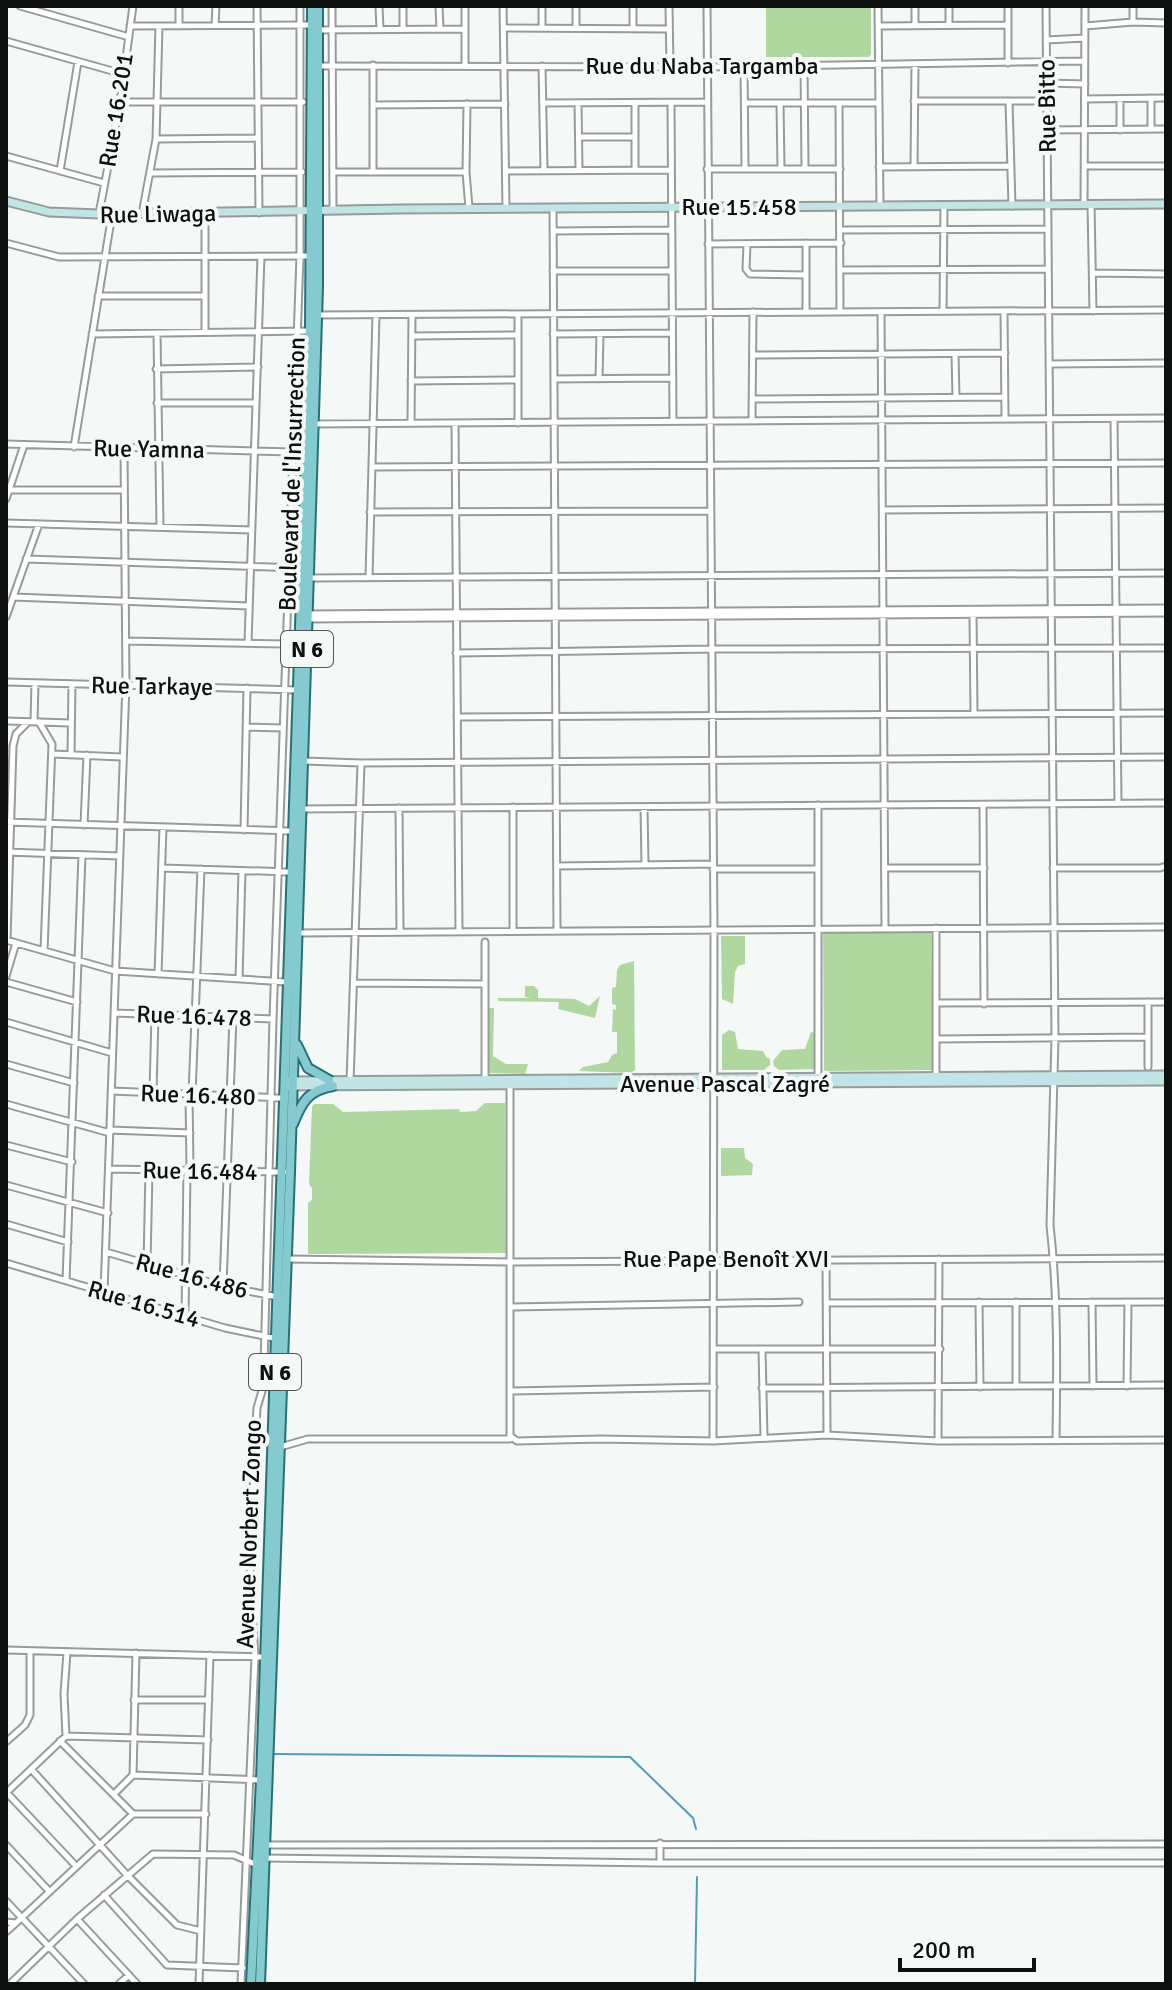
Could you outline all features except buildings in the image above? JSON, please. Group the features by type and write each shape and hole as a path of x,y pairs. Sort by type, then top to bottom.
{"main road":[{"name":"Boulevard de l'Insurrection","path":"289,1084 288,982 294,933 293,831 303,761 302,568 317,315 318,66 312,6"},
{"name":"Boulevard de l'Insurrection","path":"289,1084 294,1034 298,690 309,578 310,331 316,211 312,102 318,6"},
{"name":"Rue Liwaga","path":"6,201 49,212 99,214 316,211"},
{"name":"Rue 15.458","path":"316,211 1166,204"},
{"path":"294,1034 304,1064 331,1083"},
{"name":"Avenue Pascal Zagré","path":"289,1084 1166,1078"},
{"name":"Avenue Pascal Zagré","path":"485,1082 510,1085 712,1081"},
{"path":"291,1128 307,1096 331,1083"},
{"name":"Avenue Norbert Zongo","path":"251,1984 261,1845 264,1657 286,1259 284,1098 289,1084"},
{"name":"Avenue Norbert Zongo","path":"261,1845 259,1681 264,1657 280,1447 278,1297 291,1128 289,1084"},
{"name":"Avenue Norbert Zongo","path":"259,1860 260,1984"}],"street":[{"path":"20,6 129,37"},
{"name":"Rue 16.201","path":"99,214 120,102 133,6"},
{"path":"179,6 179,26"},
{"path":"215,25 216,6"},
{"path":"257,6 259,213"},
{"path":"6,1650 264,1657 251,1548 257,1408 263,1382 270,1097 302,212 300,6"},
{"path":"332,6 333,210"},
{"path":"379,6 380,29"},
{"path":"403,6 403,29"},
{"path":"465,6 465,66"},
{"path":"503,6 506,208"},
{"path":"542,6 542,28"},
{"path":"576,6 576,28"},
{"path":"633,6 633,28"},
{"path":"669,6 670,67"},
{"path":"707,6 714,929 713,1441"},
{"path":"878,6 880,207"},
{"path":"915,6 915,25"},
{"path":"949,6 949,25"},
{"path":"1008,6 1008,63"},
{"name":"Rue Bitto","path":"1046,6 1055,1038 1050,1225 1055,1258 1056,1441"},
{"path":"1085,6 1085,166 1093,311"},
{"path":"1133,6 1133,22"},
{"path":"438,8 440,29"},
{"path":"1085,26 1166,23"},
{"path":"130,26 300,25 332,30 465,29"},
{"path":"878,26 1008,25"},
{"path":"142,214 156,139 159,26"},
{"path":"504,28 669,29"},
{"path":"1046,40 1085,38"},
{"path":"6,41 123,74"},
{"name":"Rue du Naba Targamba","path":"318,66 708,67 1085,61"},
{"path":"60,171 78,62"},
{"path":"914,166 915,64"},
{"path":"373,65 373,172"},
{"path":"804,65 805,169"},
{"path":"542,66 544,170"},
{"path":"744,66 745,168"},
{"path":"1046,83 1085,84"},
{"path":"1151,98 1151,129"},
{"path":"1085,99 1166,98"},
{"path":"1120,99 1120,130"},
{"path":"914,101 1047,101"},
{"path":"1009,101 1012,206"},
{"path":"120,102 312,102"},
{"path":"543,103 707,102"},
{"path":"578,103 579,170"},
{"path":"635,103 635,170"},
{"path":"671,103 673,421"},
{"path":"745,103 879,103"},
{"path":"780,103 781,169"},
{"path":"839,103 840,312"},
{"path":"467,104 469,208"},
{"path":"373,105 505,104"},
{"path":"1047,130 1166,129"},
{"path":"579,137 634,137"},
{"path":"156,139 258,138"},
{"path":"6,156 104,183"},
{"path":"879,167 1010,166"},
{"path":"1085,166 1166,166"},
{"path":"707,169 840,169"},
{"path":"506,171 670,170"},
{"path":"150,173 302,172"},
{"path":"333,172 466,172"},
{"path":"943,311 944,206"},
{"path":"553,207 557,931"},
{"path":"205,213 205,331"},
{"path":"74,447 112,214"},
{"path":"840,230 1048,229"},
{"path":"553,231 671,230"},
{"path":"6,243 59,257 312,256"},
{"path":"806,243 806,312"},
{"path":"708,244 841,243"},
{"path":"747,244 746,269 750,274 806,275"},
{"path":"248,643 261,256"},
{"path":"841,270 1048,269"},
{"path":"553,271 671,271"},
{"path":"1093,273 1166,274"},
{"path":"98,296 204,296"},
{"path":"317,315 1166,310"},
{"path":"1004,311 1005,419"},
{"path":"752,420 753,312"},
{"path":"881,312 885,929"},
{"path":"518,314 518,423"},
{"path":"369,577 376,315"},
{"path":"411,422 412,316"},
{"path":"92,334 310,331"},
{"path":"553,334 672,333"},
{"path":"157,334 160,527"},
{"path":"599,379 600,334"},
{"path":"413,336 517,335"},
{"path":"754,355 1005,353"},
{"path":"955,354 956,397"},
{"path":"1049,364 1166,363"},
{"path":"156,369 258,367"},
{"path":"554,379 672,378"},
{"path":"411,381 518,380"},
{"path":"753,399 1004,397"},
{"path":"157,403 257,403"},
{"path":"310,424 1166,418"},
{"path":"1114,419 1118,803"},
{"path":"455,423 459,931"},
{"name":"Rue Yamna","path":"6,444 293,452"},
{"path":"24,445 7,493 124,490"},
{"path":"104,1292 126,684 124,449"},
{"path":"372,467 1166,463"},
{"path":"883,510 1166,508"},
{"path":"370,512 710,511"},
{"path":"6,523 252,530"},
{"path":"6,617 40,524"},
{"path":"26,559 302,568"},
{"path":"309,578 1166,573"},
{"path":"13,597 249,606"},
{"path":"304,616 1166,610"},
{"path":"884,613 973,615 1050,612"},
{"path":"973,615 974,714"},
{"path":"126,641 286,644"},
{"path":"456,653 1166,648"},
{"name":"Rue Tarkaye","path":"6,682 298,690"},
{"path":"35,683 34,722 52,740 44,951"},
{"path":"71,754 72,684"},
{"path":"244,830 247,688"},
{"path":"457,717 1166,713"},
{"path":"6,721 71,723"},
{"path":"34,722 16,734 9,755 7,940 115,971 288,982"},
{"path":"246,727 283,728"},
{"path":"52,754 122,757"},
{"path":"84,825 87,755"},
{"path":"303,761 1166,757"},
{"path":"350,1083 361,763"},
{"path":"297,809 1166,803"},
{"path":"983,804 984,1004"},
{"path":"818,805 818,1080"},
{"path":"513,807 513,931"},
{"path":"644,807 645,865"},
{"path":"399,808 400,932"},
{"path":"8,822 293,831"},
{"path":"158,974 163,827"},
{"path":"8,852 120,856"},
{"path":"66,1281 82,855"},
{"path":"557,866 818,869"},
{"path":"1053,868 1166,866"},
{"path":"162,868 292,873"},
{"path":"885,868 984,868"},
{"path":"185,1316 190,1094 201,869"},
{"path":"239,979 242,871"},
{"path":"294,933 1166,927"},
{"path":"936,928 936,1079"},
{"path":"485,942 485,1082"},
{"path":"16,943 6,979 77,1002"},
{"path":"354,983 485,984"},
{"path":"1148,1002 1148,1067"},
{"path":"936,1003 1166,1002"},
{"name":"Rue 16.478","path":"115,1013 273,1019"},
{"path":"153,1093 155,1015"},
{"path":"223,1286 233,1017"},
{"path":"6,1022 113,1053"},
{"path":"936,1039 1148,1037"},
{"path":"6,1064 74,1083"},
{"path":"280,1447 308,1439 510,1439 510,1085"},
{"name":"Rue 16.480","path":"111,1091 284,1098"},
{"path":"6,1104 110,1132 190,1133"},
{"path":"6,1145 72,1162"},
{"name":"Rue 16.484","path":"109,1169 286,1172"},
{"path":"147,1264 149,1171"},
{"path":"6,1185 108,1213"},
{"path":"6,1224 68,1242"},
{"name":"Rue 16.486","path":"106,1252 223,1286 278,1297"},
{"name":"Rue Pape Benoît XVI","path":"286,1259 510,1262 1166,1258"},
{"path":"826,1259 827,1435"},
{"path":"938,1441 939,1259"},
{"name":"Rue 16.514","path":"6,1263 264,1338 280,1339"},
{"path":"511,1307 799,1302"},
{"path":"979,1302 980,1387"},
{"path":"1016,1302 1016,1386"},
{"path":"1092,1302 1093,1386"},
{"path":"1127,1386 1128,1302"},
{"path":"826,1303 1166,1302"},
{"path":"714,1349 940,1349"},
{"path":"762,1349 764,1438"},
{"path":"762,1388 1166,1385"},
{"path":"512,1391 714,1387"},
{"path":"510,1436 517,1441 713,1441 827,1435 938,1441 1166,1440"},
{"path":"6,1742 25,1725 30,1715 30,1651"},
{"path":"66,1736 64,1694 67,1652"},
{"path":"114,1794 133,1775 136,1653"},
{"path":"199,1984 210,1655"},
{"path":"241,1984 249,1779 259,1681"},
{"path":"134,1700 209,1700"},
{"path":"76,1866 6,1793 60,1741 66,1736 208,1740"},
{"path":"60,1741 133,1814"},
{"path":"31,1769 177,1925 201,1931"},
{"path":"133,1775 261,1780"},
{"path":"6,1932 133,1814 206,1814"},
{"path":"660,1843 660,1863"},
{"path":"261,1845 1166,1844"},
{"path":"6,1845 49,1891"},
{"path":"10,1984 77,1919 155,1853 234,1855 246,1862 1166,1863"},
{"path":"104,1895 166,1964 252,1968"},
{"path":"6,1901 84,1984"},
{"path":"77,1919 137,1984"},
{"path":"6,1922 16,1923"},
{"path":"119,1984 129,1975"},
{"path":"21,1976 27,1983"}],"green space":[{"path":"766,6 871,6 871,54 869,57 766,57"},
{"path":"931,931 933,1070 824,1071 823,932"},
{"path":"721,936 745,936 745,964 738,966 735,972 733,1004 722,999"},
{"path":"634,961 635,1070 630,1073 579,1071 583,1067 608,1062 617,1053 617,1032 612,1032 616,1005 612,1004 612,988 616,987 620,965"},
{"path":"525,986 534,986 538,990 538,998 575,999 589,1006 600,996 595,1018 558,1009 559,1002 498,1001 498,998 531,998 525,997"},
{"path":"487,1008 494,1008 493,1056 506,1064 528,1064 525,1074 486,1073"},
{"path":"729,1030 735,1032 738,1049 763,1051 770,1059 770,1065 764,1070 722,1070 722,1035"},
{"path":"811,1032 815,1033 815,1069 779,1070 774,1066 773,1061 782,1050 805,1049"},
{"path":"485,1103 505,1103 506,1253 308,1254 314,1104 333,1104 343,1112 459,1109 460,1112 476,1111"},
{"path":"721,1148 744,1148 745,1158 753,1164 752,1175 721,1176"}],"waterway":[{"path":"273,1754 630,1757 693,1818 696,1829"},
{"path":"695,1984 697,1877"}]}
